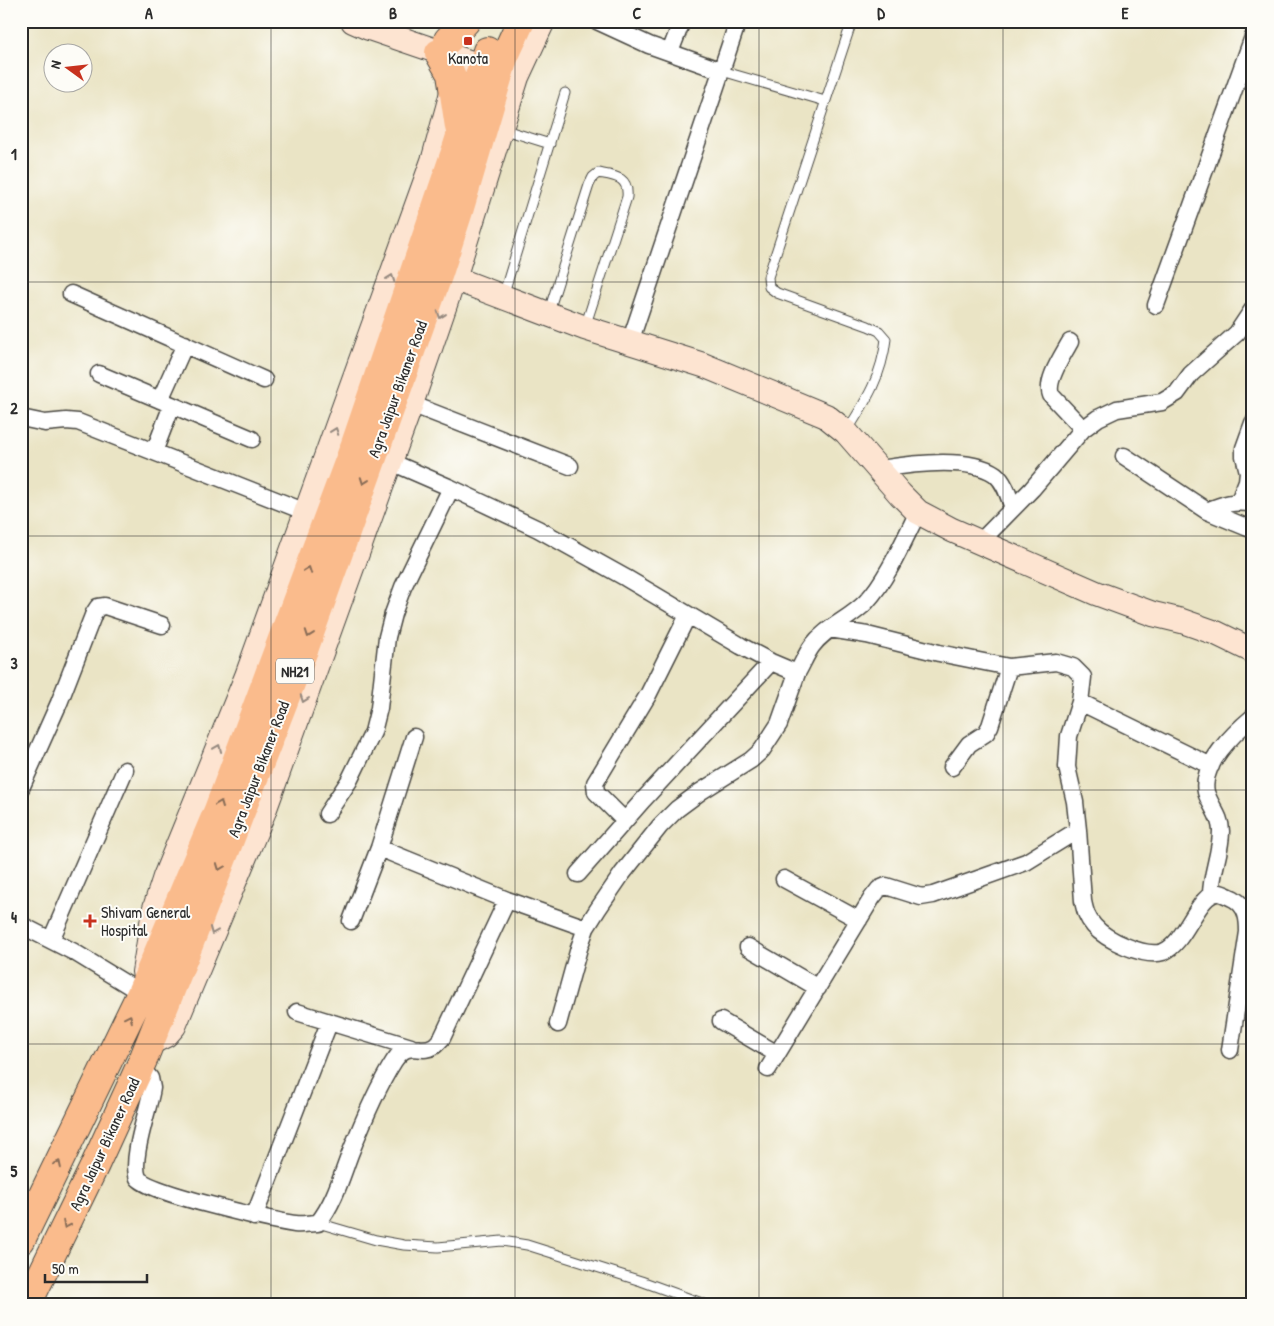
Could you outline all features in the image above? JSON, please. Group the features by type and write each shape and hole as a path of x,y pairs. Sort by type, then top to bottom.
{"highway":[{"name":"Agra Jaipur Bikaner Road","path":"21,1240 141,993 218,810 354,448 460,134 502,65 501,21"},
{"name":"Agra Jaipur Bikaner Road","path":"27,1305 94,1167 145,1055 304,650 382,458 446,275 459,211 502,65 521,21"},
{"path":"451,38 451,74 460,134"}],"street":[{"path":"353,21 451,38"},
{"path":"393,21 451,38 502,65"},
{"path":"543,21 502,65 500,128 446,275 411,404 382,458 546,533 771,662 797,673"},
{"path":"597,21 670,52 722,71"},
{"path":"670,52 682,21"},
{"path":"630,342 738,21"},
{"path":"1156,305 1253,36"},
{"path":"21,925 74,952 141,993 154,912 165,877 247,676 431,166 453,88"},
{"path":"446,275 585,328 703,365 826,416 846,432 918,512 952,530 1096,593 1153,614 1182,621 1207,630 1253,651"},
{"path":"71,294 264,380"},
{"path":"980,542 998,521 1032,489 1083,429 1098,418 1117,409 1162,402 1177,392 1191,374 1251,318"},
{"path":"1070,342 1050,381 1048,390 1083,429"},
{"path":"154,452 166,403 185,344"},
{"path":"100,374 252,439"},
{"path":"411,404 570,466"},
{"path":"21,418 45,424 66,421 78,422 306,512"},
{"path":"1207,510 1225,503 1246,503 1248,472 1244,448 1253,423"},
{"path":"1124,456 1207,510 1253,530"},
{"path":"880,469 925,464 971,466 995,474 1002,482 1013,508"},
{"path":"327,814 349,781 372,732 379,708 387,637 393,614 403,587 451,488"},
{"path":"558,1024 586,928 622,874 660,826 677,809 751,760 762,750 778,724 797,673 811,646 830,628 851,616 867,601 881,582 918,512"},
{"path":"21,788 59,703 98,606 105,606 162,625"},
{"path":"624,820 601,799 596,792 595,783 648,695 688,615"},
{"path":"830,628 1009,667 1056,662 1073,667 1083,677 1080,702 1069,736 1067,767 1075,802 1083,901 1086,914 1094,926 1110,940 1133,949 1163,952 1176,943 1188,928 1202,901 1210,895 1220,893 1239,902 1245,910 1248,920 1230,1050"},
{"path":"578,874 624,820 771,662"},
{"path":"952,767 969,744 986,733 990,726 1009,667"},
{"path":"1080,702 1211,766"},
{"path":"1210,895 1212,873 1221,830 1220,820 1205,790 1207,778 1211,766 1223,745 1253,717"},
{"path":"351,921 379,848 414,737"},
{"path":"51,940 125,770"},
{"path":"768,1069 879,889 886,886 921,897 933,895 1026,862 1078,830"},
{"path":"379,848 507,900 586,928"},
{"path":"784,879 859,920"},
{"path":"297,1012 411,1047 428,1048 434,1046 442,1038 507,900"},
{"path":"748,947 818,988"},
{"path":"721,1021 777,1054"},
{"path":"254,1217 329,1023"},
{"path":"145,1055 152,1088 137,1152 136,1170 139,1179 145,1184 159,1189 254,1217 297,1224 318,1223 328,1210 353,1146 384,1080 401,1052 411,1047"}],"lane":[{"path":"846,432 869,395 877,377 886,339 880,331 777,293 769,287 768,277 852,21"},
{"path":"722,71 825,101"},
{"path":"503,296 565,93"},
{"path":"500,128 550,144"},
{"path":"548,314 593,177 598,173 617,177 625,182 628,188 627,197 585,328"},
{"path":"318,1223 376,1240 404,1245 438,1247 502,1241 527,1245 641,1281 707,1305"}],"place":[{"name":"Kanota","path":"468,41"},
{"name":"Shivam General Hospital","path":"90,921"}]}
